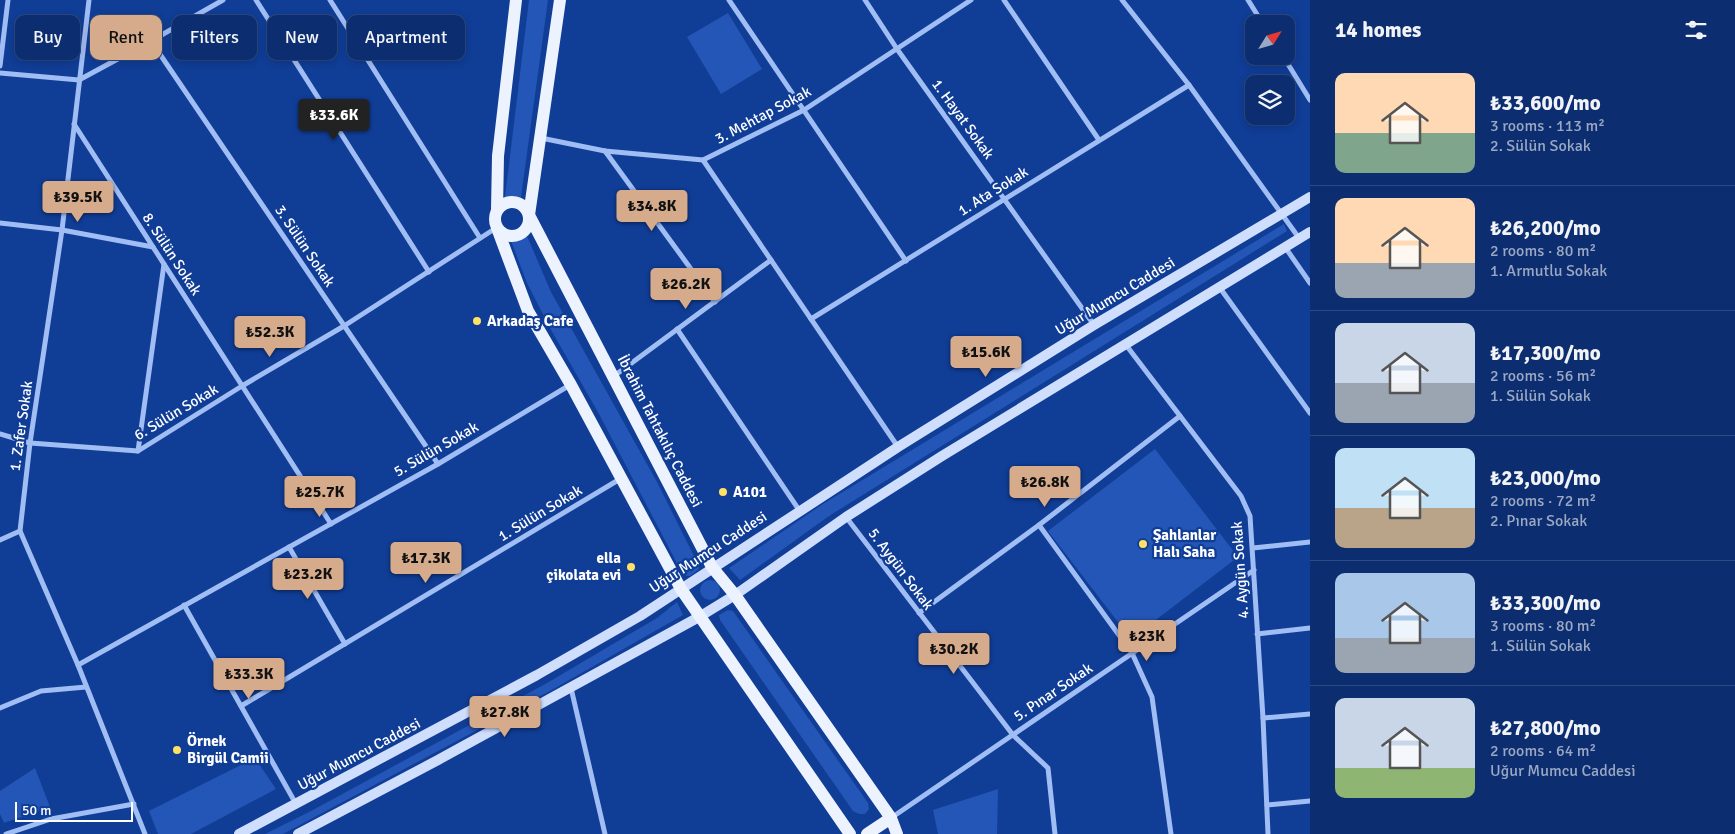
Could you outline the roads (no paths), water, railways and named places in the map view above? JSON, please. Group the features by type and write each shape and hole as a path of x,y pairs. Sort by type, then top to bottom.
{"main road":[{"path":"516,0 498,156 497,209 494,218 528,311 571,385 681,589 850,834"},
{"path":"497,228 504,234 513,236 526,229 528,224 560,0"},
{"name":"Uğur Mumcu Caddesi","path":"239,834 537,675 640,616 799,510 898,447 1094,325 1310,196"},
{"path":"497,209 504,203 514,201 524,206 528,215"},
{"name":"İbrahim Tahtakılıç Caddesi","path":"528,215 614,376 712,567 735,595 891,818 897,834"},
{"path":"298,834 438,760 699,617 735,595 846,517 942,456 1310,232"},
{"path":"867,834 891,818"}],"street":[{"path":"0,66 8,0"},
{"name":"1. Zafer Sokak","path":"89,0 62,230 30,443 20,531 78,665 145,834"},
{"path":"162,35 223,0"},
{"path":"256,0 429,272"},
{"path":"330,0 480,238"},
{"path":"729,0 906,261"},
{"name":"1. Hayat Sokak","path":"865,0 1094,325"},
{"name":"3. Mehtap Sokak","path":"540,138 605,151 703,160 804,110 971,0"},
{"path":"1004,0 1099,140"},
{"path":"1122,0 1188,85 1299,238"},
{"path":"1248,0 1257,15"},
{"name":"3. Sülün Sokak","path":"162,57 438,464"},
{"path":"0,73 79,80 116,60"},
{"path":"1289,65 1310,100"},
{"name":"1. Ata Sokak","path":"811,319 1188,85"},
{"name":"8. Sülün Sokak","path":"74,124 330,524"},
{"path":"605,151 714,302"},
{"path":"703,160 898,447"},
{"path":"0,223 62,230 153,247"},
{"name":"6. Sülün Sokak","path":"0,434 30,443 138,451 242,386 344,326 497,228"},
{"path":"1284,247 1310,283"},
{"path":"614,376 771,260"},
{"path":"138,451 164,264"},
{"path":"1220,288 1310,413"},
{"path":"677,329 799,510"},
{"name":"4. Aygün Sokak","path":"1125,344 1241,496 1250,516 1263,718 1268,834"},
{"name":"5. Sülün Sokak","path":"78,665 438,464 571,385"},
{"path":"919,613 1039,525 1180,416"},
{"name":"1. Sülün Sokak","path":"241,706 621,479"},
{"name":"5. Aygün Sokak","path":"846,517 1013,734 1048,768 1055,834"},
{"path":"1039,525 1132,653 1152,697 1171,834"},
{"path":"0,540 20,531"},
{"path":"1253,548 1310,542"},
{"path":"289,547 345,644"},
{"name":"5. Pınar Sokak","path":"891,818 1254,570"},
{"path":"184,605 296,804"},
{"path":"1257,634 1310,628"},
{"path":"0,708 41,691 86,687"},
{"path":"571,688 604,833 597,834"},
{"path":"1263,718 1310,714"},
{"path":"1267,805 1310,801"},
{"path":"6,834 51,820 134,804"}],"place":[{"name":"Arkadaş Cafe","path":"477,321"},
{"name":"A101","path":"723,492"},
{"name":"Şahlanlar Halı Saha","path":"1143,544"},
{"name":"ella çikolata evi","path":"631,567"},
{"name":"Örnek Birgül Camii","path":"177,750"}]}
